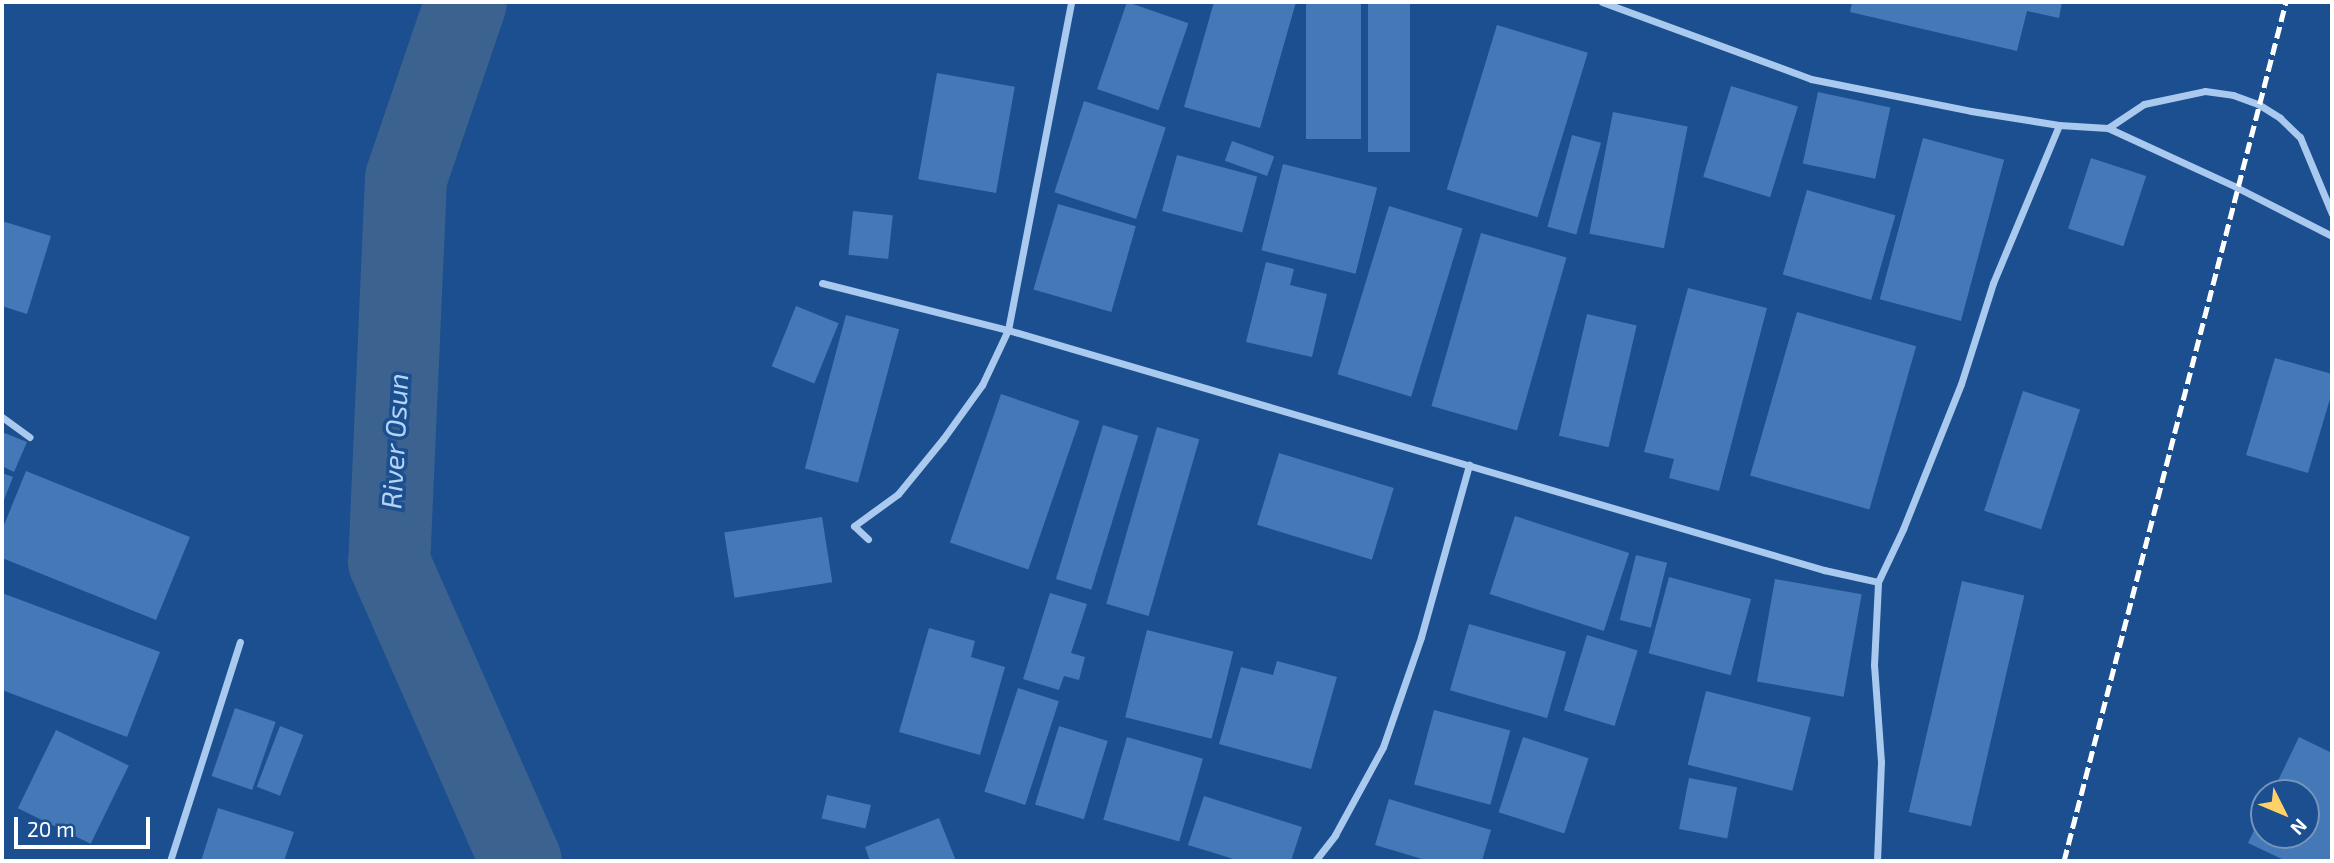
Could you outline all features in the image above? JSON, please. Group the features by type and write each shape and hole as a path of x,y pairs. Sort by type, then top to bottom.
{"street":[{"path":"868,539 854,526 898,494 943,439 982,385 1008,330 1071,2"},
{"path":"1602,2 1811,79 1971,111 2059,125 2108,128 2236,187 2332,236"},
{"path":"2108,128 2144,104 2205,91 2233,94 2259,104 2280,118 2300,137 2332,214"},
{"path":"1877,861 1881,762 1874,665 1878,582 1903,529 1961,384 1993,283 2059,125"},
{"path":"822,284 1008,330 1824,570 1878,582"},
{"path":"2,417 30,437"},
{"path":"1315,861 1335,835 1383,747 1421,637 1469,465"},
{"path":"170,861 240,642"}],"building":[{"path":"1127,2 1188,23 1159,110 1097,89"},
{"path":"1214,2 1296,2 1260,128 1184,107"},
{"path":"1306,2 1361,2 1361,139 1306,139"},
{"path":"1368,2 1410,2 1410,152 1368,152"},
{"path":"1852,2 2062,2 2059,18 2027,11 2017,51 1850,12"},
{"path":"1497,25 1588,53 1538,217 1447,189"},
{"path":"937,73 1015,87 996,193 918,179"},
{"path":"1731,86 1798,106 1770,197 1703,177"},
{"path":"1818,92 1890,107 1875,179 1803,163"},
{"path":"1084,101 1166,128 1136,219 1054,192"},
{"path":"1613,112 1688,127 1664,248 1589,234"},
{"path":"1572,135 1601,143 1576,235 1547,227"},
{"path":"1923,138 2004,160 1961,321 1880,299"},
{"path":"1232,141 1274,156 1267,176 1225,161"},
{"path":"1177,155 1257,176 1242,233 1162,211"},
{"path":"2091,158 2146,176 2123,246 2068,228"},
{"path":"1283,164 1377,187 1356,274 1261,250"},
{"path":"1807,190 1895,215 1871,300 1783,275"},
{"path":"1058,204 1136,226 1111,312 1033,290"},
{"path":"1389,206 1463,229 1411,397 1338,374"},
{"path":"853,211 893,215 888,259 848,255"},
{"path":"2,221 51,236 27,314 2,306"},
{"path":"1481,233 1567,258 1517,431 1431,406"},
{"path":"1266,262 1294,269 1290,285 1327,294 1312,357 1246,342"},
{"path":"1688,288 1767,308 1719,491 1669,478 1674,459 1644,452"},
{"path":"796,306 839,323 814,383 772,366"},
{"path":"1797,312 1916,346 1869,510 1750,475"},
{"path":"1587,314 1637,325 1609,447 1559,436"},
{"path":"846,315 899,329 858,483 805,469"},
{"path":"2275,358 2332,374 2332,392 2308,473 2246,455"},
{"path":"2023,391 2080,410 2041,529 1984,511"},
{"path":"1001,394 1079,421 1028,569 950,542"},
{"path":"1103,425 1138,436 1091,590 1056,579"},
{"path":"1157,427 1199,439 1149,616 1106,604"},
{"path":"2,432 27,442 14,472 2,466"},
{"path":"1279,453 1394,488 1372,560 1257,525"},
{"path":"26,471 190,537 156,620 2,558 2,530"},
{"path":"2,473 13,477 2,505"},
{"path":"1515,516 1629,553 1604,631 1490,594"},
{"path":"822,517 832,582 735,598 724,532"},
{"path":"1636,555 1667,563 1651,628 1620,620"},
{"path":"1669,577 1751,599 1731,675 1649,653"},
{"path":"1775,579 1862,594 1844,697 1757,681"},
{"path":"1962,581 2024,595 1971,826 1909,812"},
{"path":"2,593 160,652 127,737 2,690"},
{"path":"1050,593 1087,604 1071,653 1085,657 1079,680 1064,676 1059,690 1023,679"},
{"path":"1469,624 1566,652 1547,718 1450,690"},
{"path":"929,628 975,641 971,657 1005,667 980,755 899,732"},
{"path":"1147,630 1233,652 1212,739 1125,717"},
{"path":"1587,635 1638,650 1615,726 1564,711"},
{"path":"1277,661 1337,677 1311,769 1219,744 1241,667 1273,675"},
{"path":"1018,688 1059,701 1025,805 984,792"},
{"path":"1706,691 1811,717 1792,791 1688,765"},
{"path":"235,708 276,722 252,790 212,776"},
{"path":"1434,710 1510,730 1490,805 1414,784"},
{"path":"280,726 303,735 280,796 257,787"},
{"path":"1059,726 1108,741 1084,819 1035,804"},
{"path":"56,730 129,766 91,844 18,808"},
{"path":"1127,737 1203,759 1179,841 1103,820"},
{"path":"1523,737 1589,758 1564,833 1499,812"},
{"path":"2299,737 2332,753 2332,861 2286,861 2261,849 2320,849 2320,779 2279,779"},
{"path":"1689,778 1737,787 1727,838 1679,829"},
{"path":"827,795 871,805 865,829 822,818"},
{"path":"1204,796 1302,827 1291,861 1240,861 1188,845"},
{"path":"1389,799 1491,830 1482,861 1429,861 1375,845"},
{"path":"218,808 294,832 284,861 201,861"},
{"path":"939,818 956,861 870,861 865,847"}],"waterway":[{"name":"River Osun","path":"466,2 406,178 389,562 521,861"}],"railway":[{"path":"2064,861 2286,2"}]}
